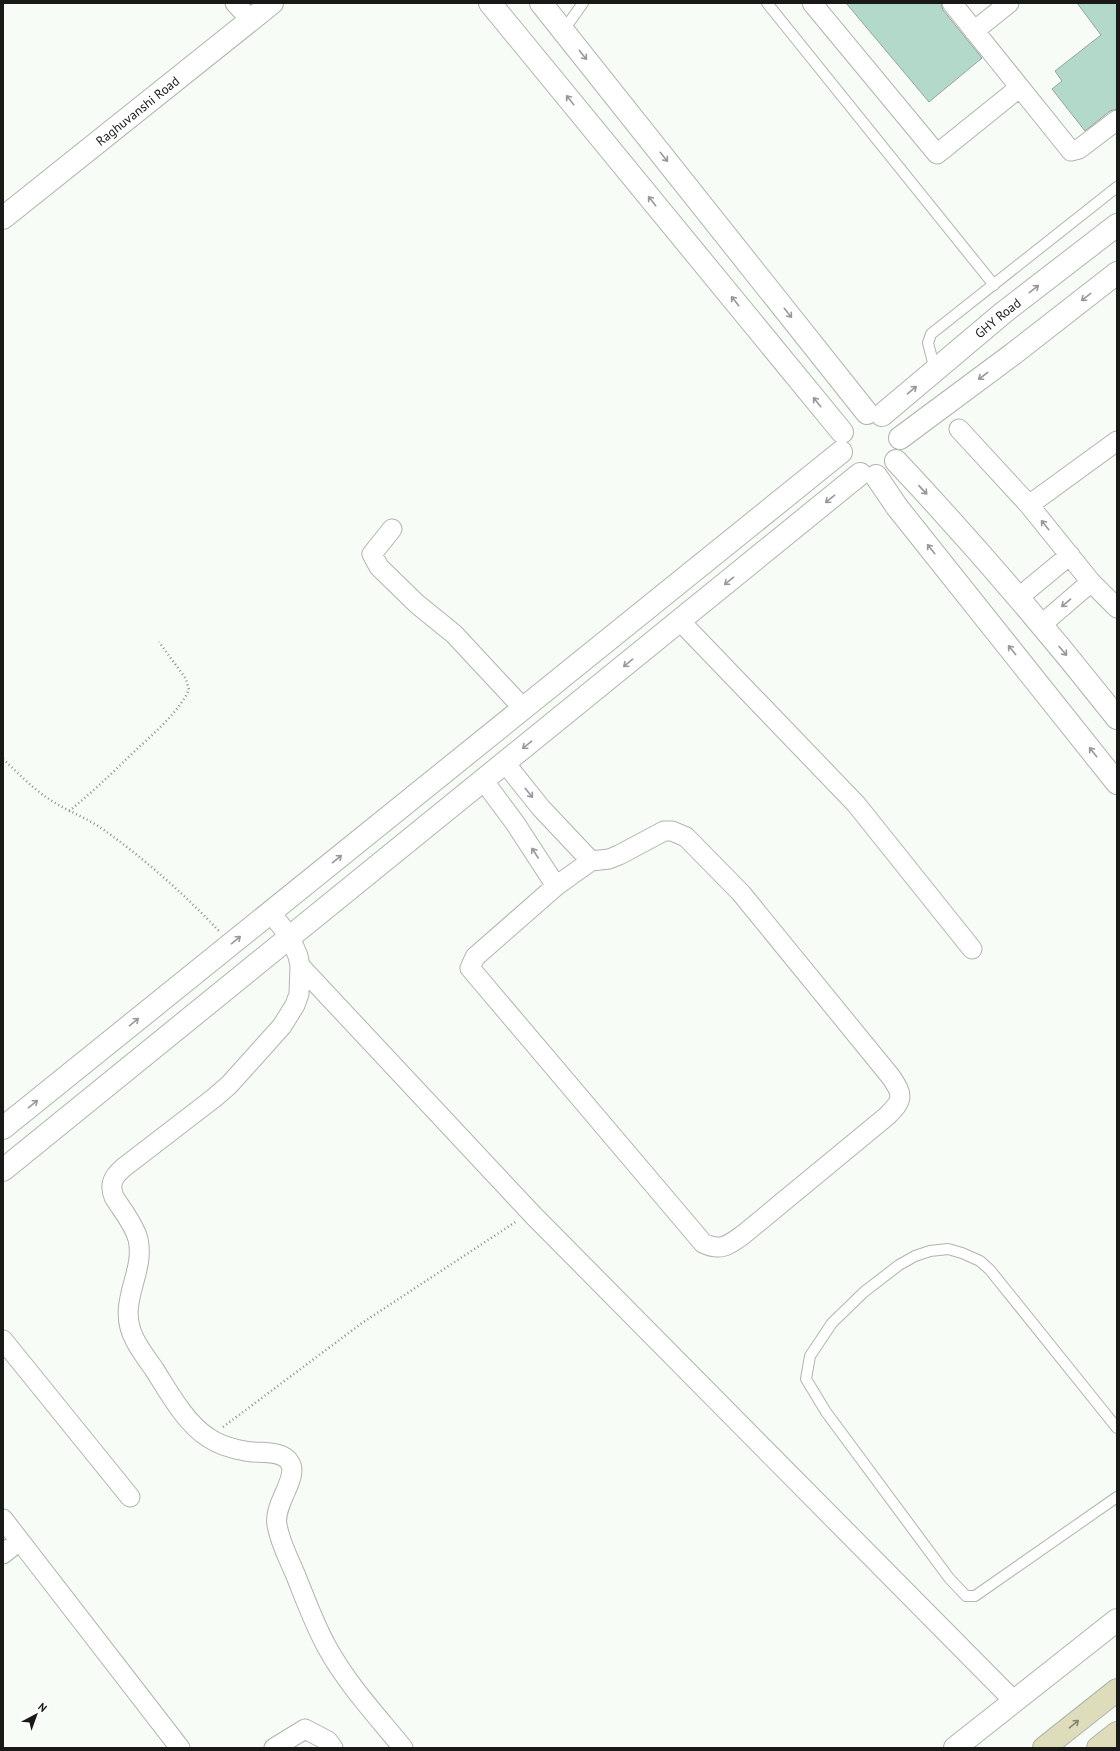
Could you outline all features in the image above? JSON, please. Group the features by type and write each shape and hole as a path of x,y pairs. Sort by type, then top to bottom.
{"main road":[{"path":"1044,1748 1117,1690"},
{"path":"1098,1748 1117,1733"}],"street":[{"path":"235,3 251,20"},
{"name":"Raghuvanshi Road","path":"3,218 272,3"},
{"path":"490,3 841,442 845,462 852,469 868,475 897,507 1117,783"},
{"path":"3,1170 680,621 868,475 889,469 896,462 900,452 900,438 893,424 874,414 541,3"},
{"path":"812,3 937,154 1019,88"},
{"path":"952,3 1071,151 1079,149 1117,120"},
{"path":"974,31 1009,3"},
{"name":"GHY Road","path":"874,414 935,370 1003,313 1117,225"},
{"path":"900,438 1013,354 1117,273"},
{"path":"3,1128 523,708 841,442 848,423 856,417 874,414"},
{"path":"959,429 1030,505 1091,582 1116,603"},
{"path":"1030,505 1117,441"},
{"path":"896,462 1076,665 1117,718"},
{"path":"392,529 372,554 376,564 417,604 454,634 523,708"},
{"path":"1018,598 1070,555"},
{"path":"1041,625 1091,582"},
{"path":"680,621 856,804 972,949"},
{"path":"505,763 541,808 591,861"},
{"path":"483,780 515,823 556,886"},
{"path":"664,831 672,831 686,837 741,893 898,1087 900,1102 887,1116 744,1234 725,1247 717,1248 703,1243 470,968 475,957 556,886 591,861 609,859 619,855 664,831"},
{"path":"270,912 290,937 300,966 298,994 295,1005 282,1026 264,1048 219,1094 123,1168 111,1182 111,1190 114,1197 136,1233 138,1240 138,1259 127,1310 128,1325 135,1340 173,1398 197,1429 208,1438 217,1442 245,1451 280,1455 287,1458 293,1469 278,1506 276,1515 282,1542 309,1609 327,1648 357,1693 403,1748"},
{"path":"300,966 533,1215 1014,1701"},
{"path":"3,1340 130,1497"},
{"path":"3,1519 180,1748"},
{"path":"3,1554 20,1541"},
{"path":"955,1748 1117,1620"},
{"path":"274,1748 305,1729 328,1742 333,1748"}],"lane":[{"path":"564,31 582,3"},
{"path":"766,3 994,285"},
{"path":"935,370 928,344 931,334 1117,187"},
{"path":"1117,1428 990,1270 980,1262 962,1253 948,1249 930,1251 915,1256 898,1265 864,1292 832,1323 810,1356 806,1379 826,1412 949,1578 966,1596 975,1596 1117,1497"}],"path":[{"path":"69,810 91,793 160,727 189,690 186,679 159,642"},
{"path":"3,759 24,780 46,798 103,829 141,858 200,911 231,944"},
{"path":"208,1438 362,1323 518,1220 533,1215"}],"building":[{"path":"846,3 941,3 943,10 982,58 929,102"},
{"path":"1077,3 1117,3 1117,109 1110,111 1085,131 1052,89 1062,81 1055,71 1101,35"}]}
